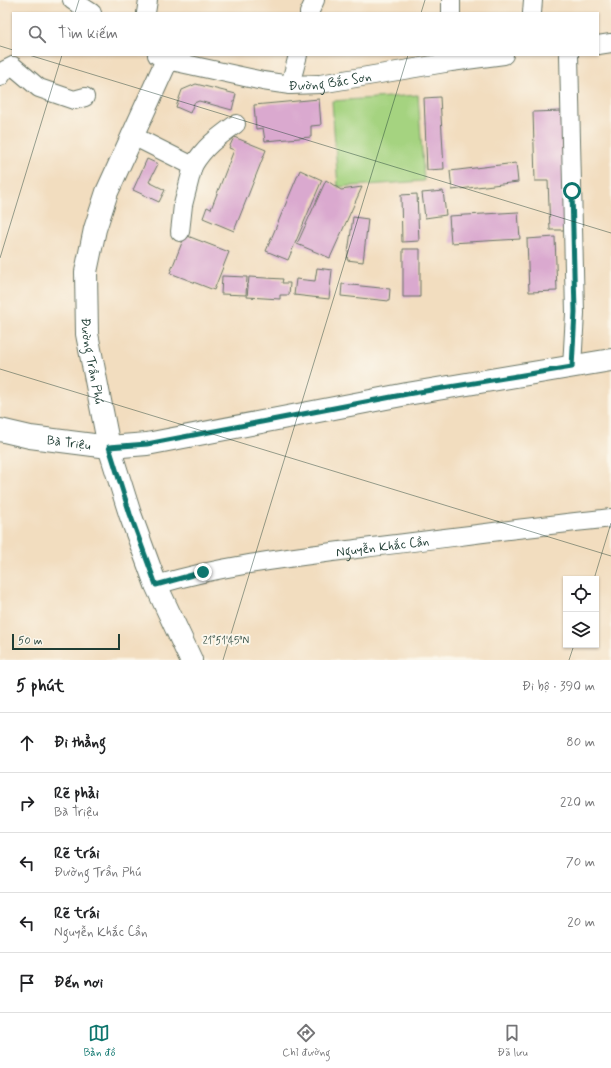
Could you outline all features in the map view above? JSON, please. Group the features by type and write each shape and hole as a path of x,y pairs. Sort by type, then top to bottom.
{"main road":[{"name":"Đường Trần Phú","path":"162,58 107,192 95,229 86,272 87,334 109,447 130,514 156,585 191,660"},
{"name":"Bà Triệu","path":"0,430 30,437 109,447 147,444 407,394 611,360"}],"street":[{"path":"72,0 90,12"},
{"path":"146,12 148,0"},
{"path":"309,12 314,0"},
{"path":"451,0 451,12"},
{"path":"532,12 533,0"},
{"path":"599,45 611,43"},
{"path":"290,85 298,56"},
{"name":"Đường Bắc Sơn","path":"162,58 263,81 290,85 320,84 451,58 486,56"},
{"path":"568,56 575,312 572,367"},
{"path":"0,77 5,70 13,66 40,88 74,100 85,97"},
{"path":"180,232 183,205 193,166 201,153 214,140 236,124"},
{"path":"131,135 193,166"},
{"name":"Nguyễn Khắc Cần","path":"156,585 190,575 237,566 611,518"}],"green space":[{"path":"418,95 424,181 338,187 332,101"}],"building":[{"path":"196,84 236,94 232,110 199,101 194,103 190,113 176,107 182,90"},
{"path":"440,97 444,169 427,170 424,98"},
{"path":"319,99 321,125 311,126 311,137 265,141 263,128 256,129 254,105"},
{"path":"561,111 566,230 550,230 548,181 535,181 533,112"},
{"path":"234,137 266,150 234,231 203,218 207,207 211,209 234,150 229,148"},
{"path":"147,159 158,164 149,182 165,190 159,202 133,190"},
{"path":"516,163 518,182 452,190 450,171"},
{"path":"300,170 322,180 288,260 266,251"},
{"path":"326,180 341,190 362,187 330,258 297,244"},
{"path":"443,191 446,215 425,218 422,193"},
{"path":"417,194 419,241 402,242 401,195"},
{"path":"518,212 520,239 451,243 449,216"},
{"path":"353,217 368,219 363,262 347,260"},
{"path":"185,235 229,252 214,290 170,273"},
{"path":"555,237 557,291 529,292 527,239"},
{"path":"403,249 420,249 420,297 403,297"},
{"path":"317,268 332,270 329,299 294,295 296,279 315,281"},
{"path":"222,276 247,277 246,295 221,294"},
{"path":"249,277 283,279 282,283 290,283 289,295 280,295 280,299 247,297"},
{"path":"342,284 390,289 389,301 341,296"}],"route":[{"path":"203,572 156,585 130,514 109,447 147,444 407,394 572,367 575,312 572,191"}]}
